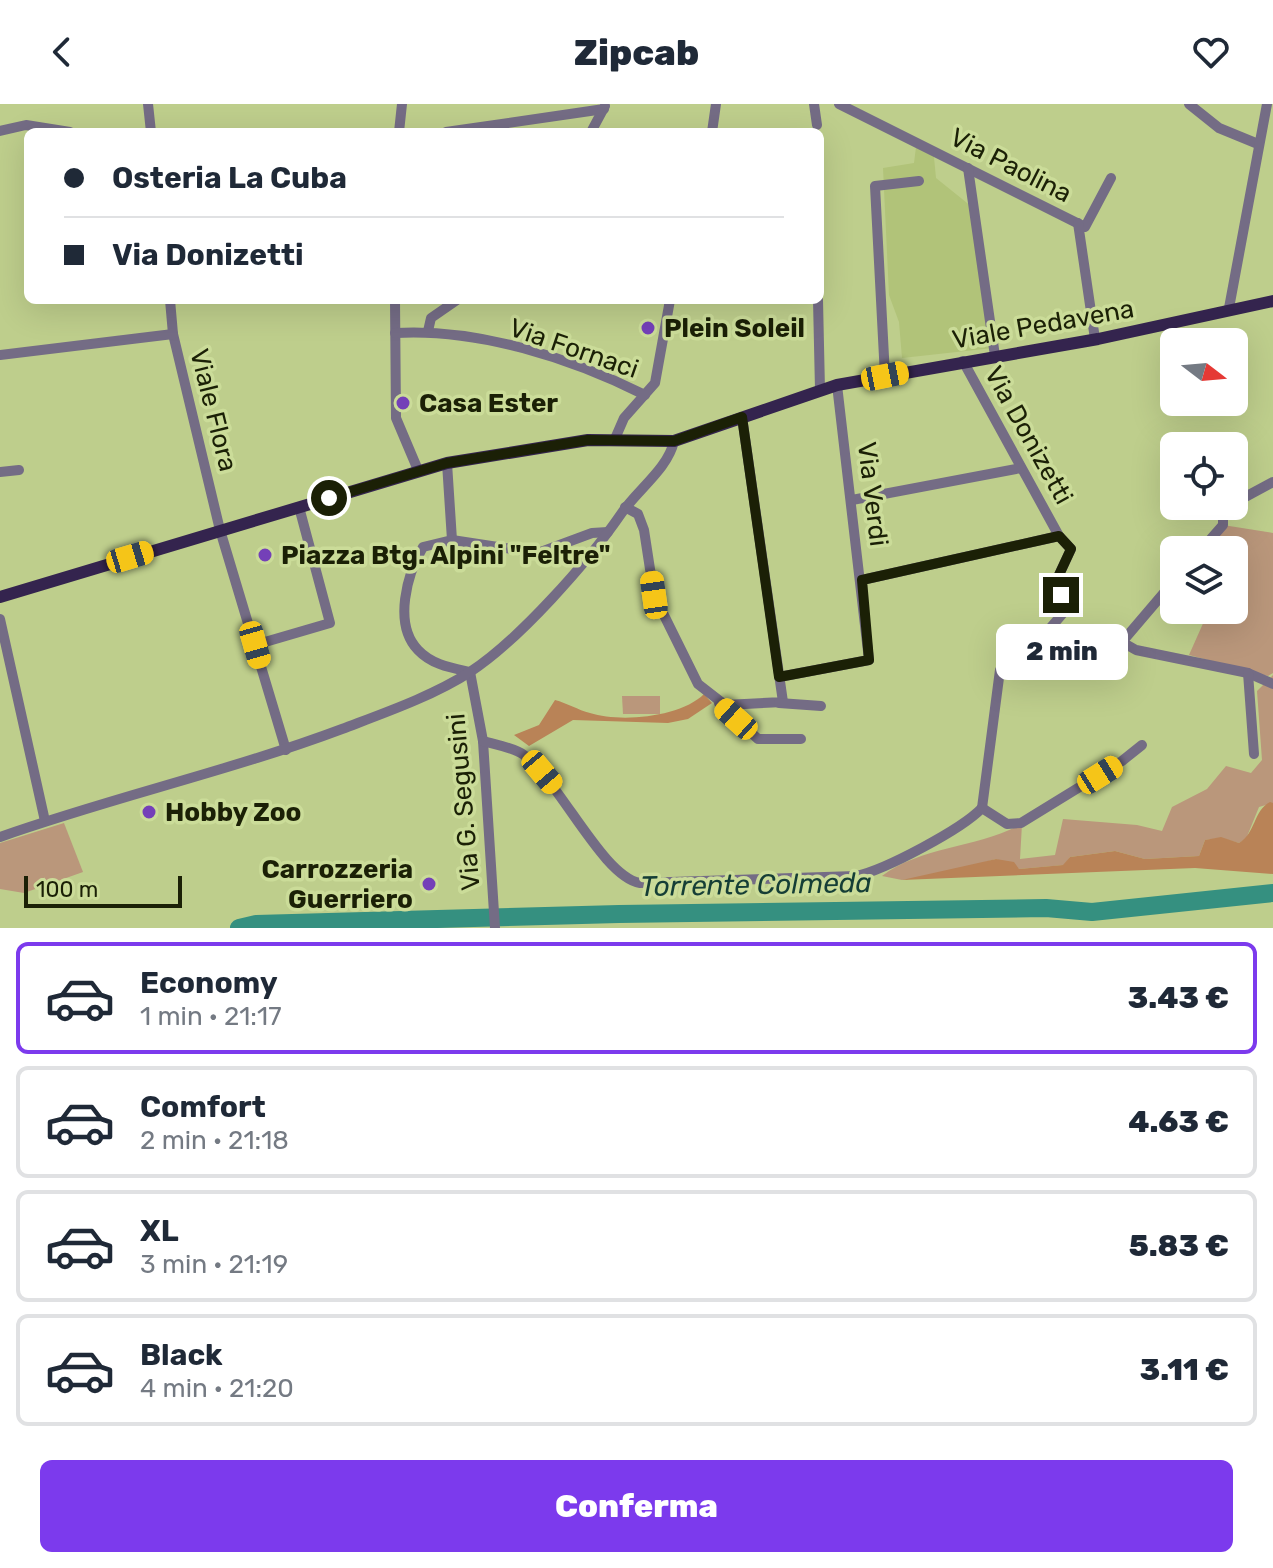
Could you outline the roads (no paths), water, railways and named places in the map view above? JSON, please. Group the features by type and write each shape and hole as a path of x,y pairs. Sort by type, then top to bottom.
{"main road":[{"name":"Viale Pedavena","path":"0,597 447,463 588,440 674,441 837,385 1095,339 1273,301"}],"street":[{"path":"148,104 151,128"},
{"path":"399,128 402,104"},
{"path":"713,128 716,104"},
{"path":"814,104 817,125"},
{"name":"Via Paolina","path":"839,104 1085,227 1111,178"},
{"path":"1189,104 1219,128 1258,144"},
{"path":"1229,308 1267,104"},
{"path":"470,128 605,106"},
{"path":"593,128 605,106"},
{"path":"0,131 26,125 45,128"},
{"path":"968,168 995,356"},
{"path":"885,376 875,186 919,181"},
{"name":"Via Paolina","path":"1078,223 1095,339"},
{"name":"Viale Flora","path":"170,304 173,334 220,530 286,750"},
{"path":"395,304 396,418 418,470"},
{"path":"428,331 431,318 451,304"},
{"path":"614,441 624,418 655,383 669,304"},
{"path":"818,304 820,390"},
{"name":"Via Fornaci","path":"395,333 428,331 530,352 645,395"},
{"path":"0,355 173,334"},
{"name":"Via Donizetti","path":"963,361 1059,536 1071,549 1058,577 1064,612 1033,654"},
{"name":"Via Verdi","path":"779,677 869,660 837,385"},
{"path":"742,417 779,677 779,702"},
{"path":"0,837 286,750 380,715 470,672 540,610 670,457 674,441"},
{"path":"447,463 452,540"},
{"path":"852,500 1021,468"},
{"path":"0,472 19,470"},
{"path":"1248,495 1273,482"},
{"path":"255,645 330,623 299,507"},
{"path":"625,507 638,514 644,530 654,595 698,684 758,739 801,739"},
{"path":"470,672 440,666 416,649 406,625 405,600 417,557 423,547 452,540 538,553 592,533 608,532"},
{"path":"862,580 1059,536"},
{"path":"1122,642 1160,597"},
{"path":"0,619 45,821"},
{"path":"982,808 1000,670 1011,657 1122,642 1136,650 1248,673 1273,684"},
{"name":"Via G. Segusini","path":"470,672 483,741 495,928"},
{"path":"1248,673 1254,754"},
{"path":"714,699 725,705 779,702 821,706"},
{"path":"483,741 523,754 561,795 619,874 640,883 856,876 874,872 982,808"},
{"path":"982,808 1007,824 1021,823 1122,761 1142,745"}],"waterway":[{"name":"Torrente Colmeda","path":"239,928 256,924 619,914 1046,908 1092,912 1273,893"}],"place":[{"name":"Plein Soleil","path":"648,328"},
{"name":"Casa Ester","path":"403,403"},
{"name":"Piazza Btg. Alpini \"Feltre\"","path":"265,555"},
{"name":"Hobby Zoo","path":"149,812"},
{"name":"Carrozzeria Guerriero","path":"429,884"}]}
